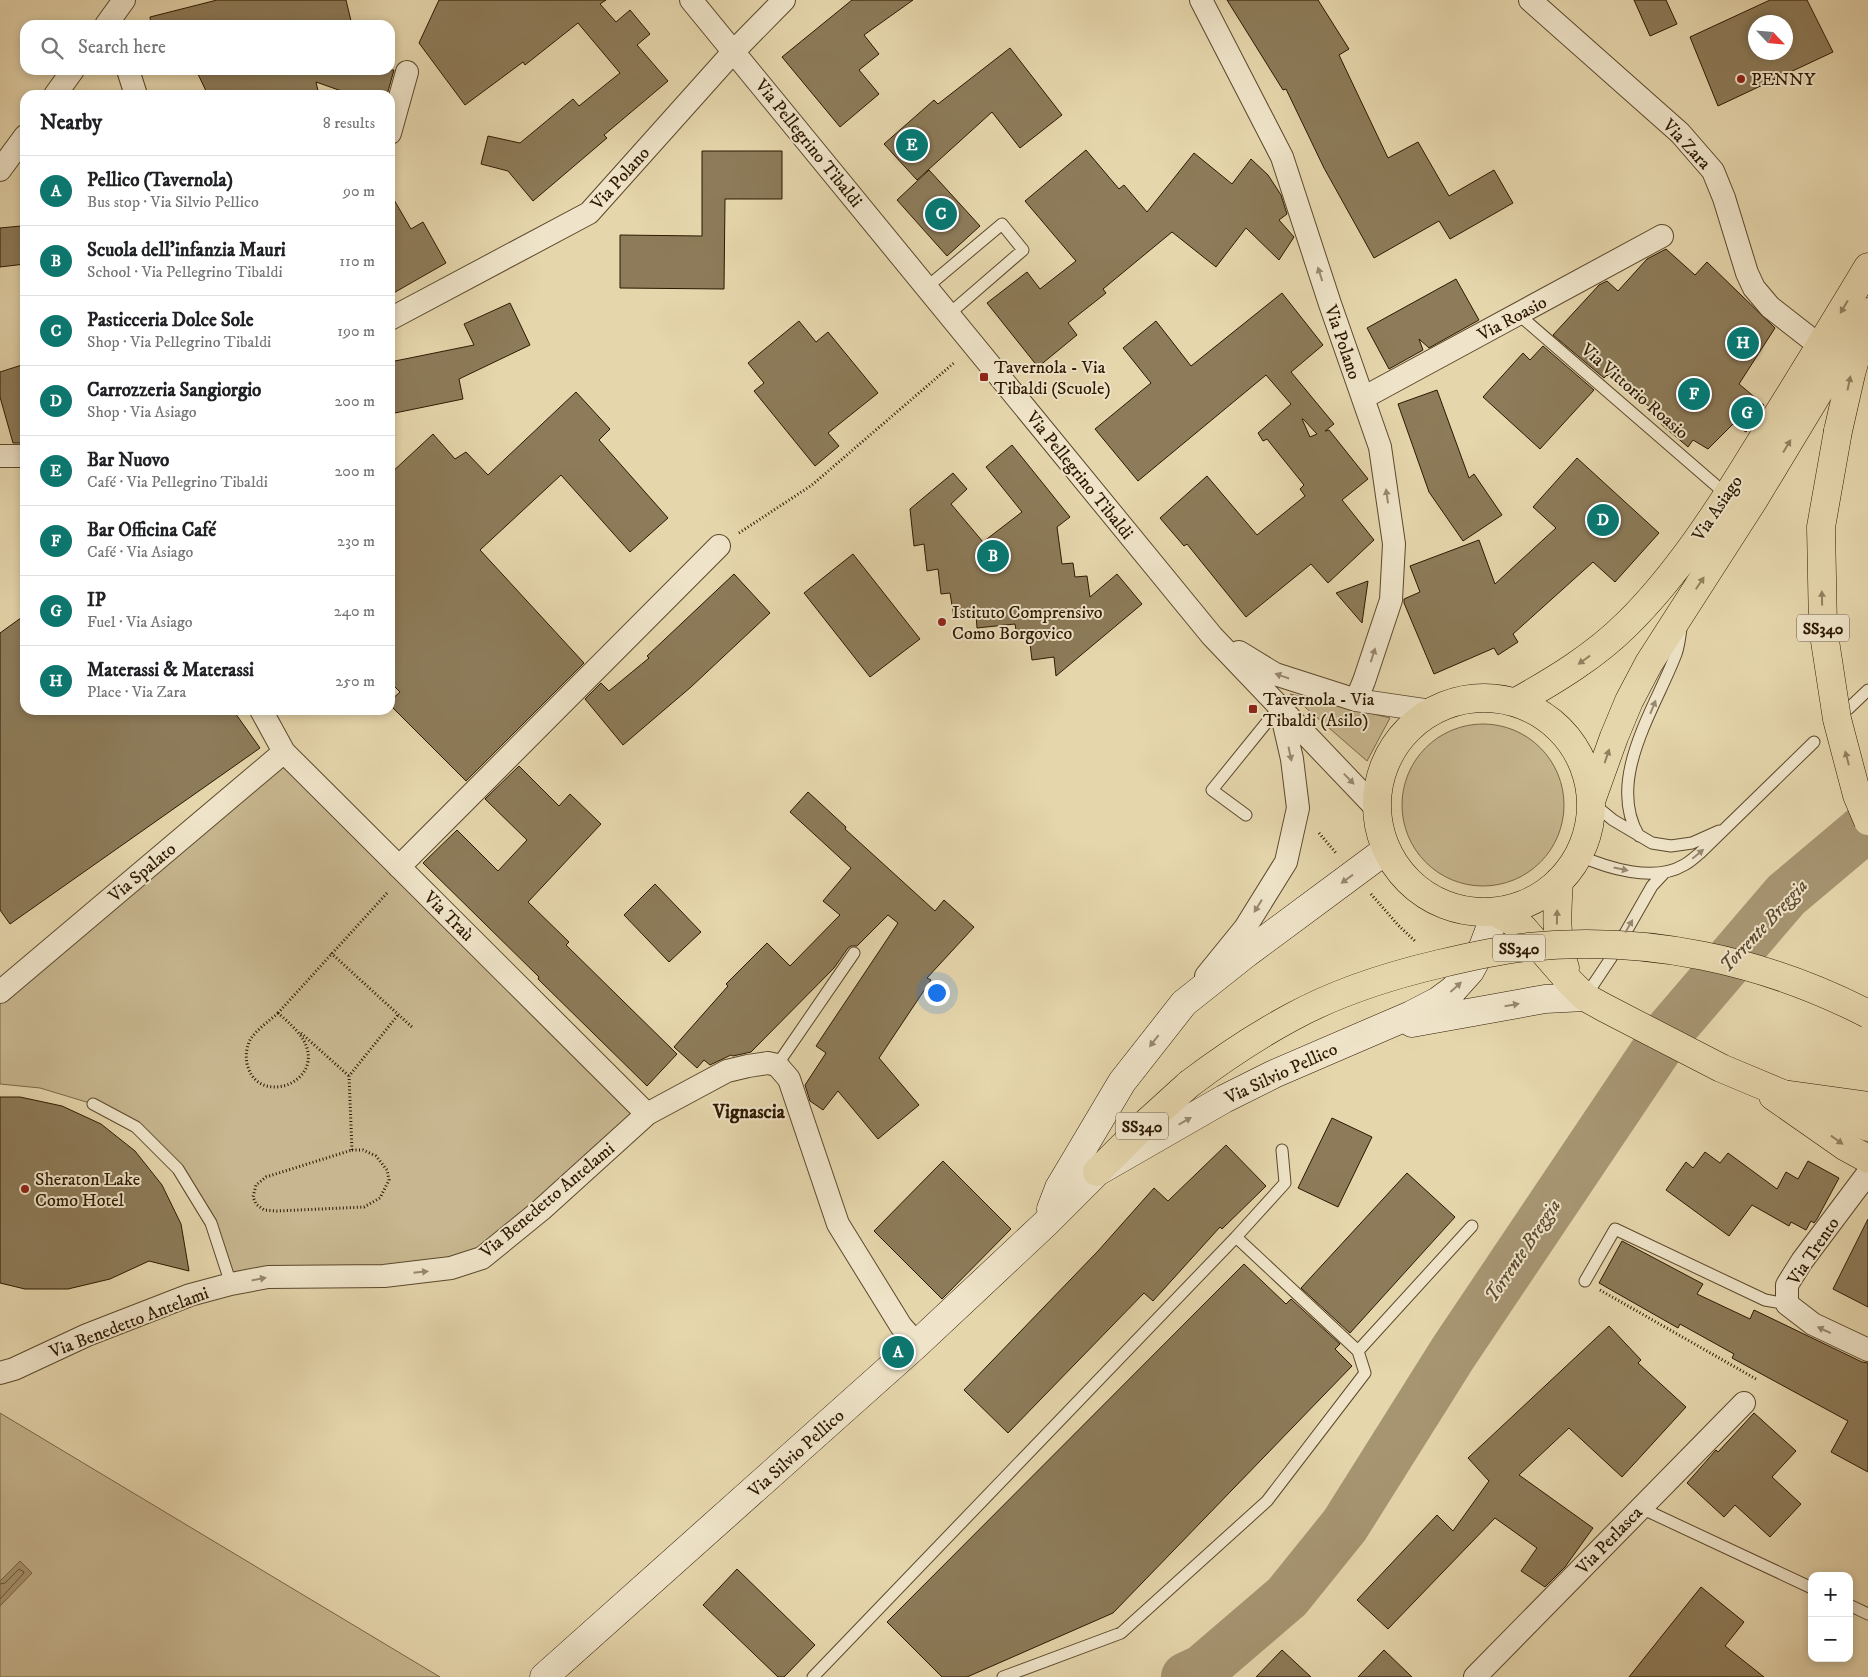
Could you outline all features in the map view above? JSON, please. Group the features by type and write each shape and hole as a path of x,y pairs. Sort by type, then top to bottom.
{"main road":[{"name":"Via Asiago","path":"1591,802 1629,701 1684,607 1753,501 1830,352 1868,267"},
{"name":"Via Asiago","path":"1516,702 1577,664 1628,623 1669,576 1830,352 1868,311"},
{"name":"SS340","path":"1868,311 1838,431 1821,527 1823,628 1837,719 1857,794 1868,821"},
{"path":"1488,697 1516,702 1536,711 1553,723 1573,746 1586,773 1591,802 1586,838 1578,855 1559,882 1544,894 1526,904 1496,912 1472,912 1441,904 1415,888 1398,871 1386,850 1379,830 1376,808 1379,780 1390,751 1410,727 1431,711 1457,701 1488,697"},
{"name":"Via Silvio Pellico","path":"1045,1224 1059,1188 1122,1082 1184,1003 1247,953 1386,850"},
{"path":"1559,882 1557,919 1559,950 1586,995"},
{"path":"1496,912 1523,928 1586,995 1721,1068 1868,1127"},
{"name":"Via Silvio Pellico","path":"544,1677 917,1344 1045,1224 1097,1172 1224,1099 1274,1074 1411,1015 1453,990 1462,981 1476,960 1486,940 1496,912"},
{"name":"SS340","path":"1097,1172 1146,1122 1190,1084 1222,1060 1266,1032 1292,1017 1354,989 1458,959 1527,947 1604,944 1645,947 1706,956 1762,970 1838,999 1868,1014"},
{"path":"1378,1029 1545,999 1586,995"},
{"path":"1753,1082 1846,1147 1868,1158"},
{"path":"1783,1094 1868,1106"}],"street":[{"name":"Via Pellegrino Tibaldi","path":"690,0 734,51 1212,636 1376,808"},
{"name":"Via Polano","path":"395,316 589,213 734,51 784,0"},
{"name":"Via Polano","path":"1201,0 1282,157 1380,447 1394,544 1391,600 1356,700"},
{"name":"Via Zara","path":"1530,0 1680,133 1713,171 1724,198 1747,273 1754,288 1770,307 1830,352"},
{"path":"395,115 407,72"},
{"path":"59,90 69,75"},
{"path":"130,75 134,90"},
{"path":"0,170 20,143"},
{"name":"Via Roasio","path":"1363,398 1662,236"},
{"path":"0,456 20,456"},
{"path":"402,870 719,546"},
{"name":"Via Pellegrino Tibaldi","path":"1212,636 1276,674 1356,700 1431,711"},
{"path":"1184,1003 1245,928 1286,862 1298,808 1292,759 1280,706"},
{"name":"Via Traù","path":"264,715 284,752 647,1114"},
{"name":"Via Spalato","path":"0,992 284,752"},
{"name":"Via Benedetto Antelami","path":"0,1373 14,1369 87,1335 190,1295 231,1284 268,1277 384,1276 451,1268 482,1258 541,1210 647,1114 727,1071 761,1064 777,1065"},
{"path":"777,1065 788,1078 794,1092 838,1224 901,1326 917,1344"},
{"name":"Via Trento","path":"1868,1172 1802,1261 1787,1285 1787,1304 1813,1324 1868,1350"},
{"name":"Via Perlasca","path":"1475,1677 1744,1403"}],"lane":[{"path":"926,287 1002,224 1023,250 949,314"},
{"name":"Via Vittorio Roasio","path":"1518,314 1728,495"},
{"path":"1639,836 1633,826 1628,807 1629,775 1637,745 1677,652 1684,607"},
{"path":"1848,709 1868,690"},
{"path":"1246,815 1212,790 1280,706"},
{"path":"1578,855 1596,863 1640,873 1665,872 1683,866 1700,853 1814,742"},
{"path":"1591,802 1613,820 1652,843 1672,846 1692,843 1725,828"},
{"path":"1586,995 1611,958 1649,892 1665,872"},
{"path":"777,1065 854,953"},
{"path":"93,1104 136,1127 178,1169 210,1223 231,1284"},
{"path":"813,1677 1236,1237 1285,1183 1282,1150"},
{"path":"1358,1351 1472,1226"},
{"path":"1585,1281 1615,1230 1765,1300 1787,1304"},
{"path":"1004,1677 1121,1633 1267,1501 1364,1373 1358,1351 1236,1237"},
{"path":"1641,1508 1808,1586"},
{"path":"1853,1607 1868,1614"}],"path":[{"path":"719,546 812,486 974,346"},
{"path":"1298,808 1398,925 1419,946"},
{"path":"290,1024 303,1038 307,1048 309,1058 306,1068 294,1083 285,1087 274,1088 264,1085 255,1079 249,1070 246,1060 246,1049 254,1036 278,1013 402,870"},
{"path":"331,953 413,1028"},
{"path":"278,1013 349,1076"},
{"path":"352,1150 349,1076 398,1014"},
{"path":"352,1150 363,1150 376,1156 387,1170 389,1180 380,1198 364,1207 277,1211 264,1210 256,1204 253,1197 256,1185 266,1177 352,1150"},
{"path":"1585,1281 1757,1380 1744,1403"}],"shaded area":[{"path":"1290,694 1390,718 1367,761"},
{"path":"1475,724 1491,724 1514,730 1534,742 1546,754 1558,774 1564,797 1564,813 1558,836 1546,856 1534,868 1514,880 1491,886 1475,886 1452,880 1432,868 1420,856 1408,836 1402,813 1402,797 1408,774 1420,754 1432,742 1452,730"},
{"path":"284,752 647,1114 482,1258 231,1284 211,1223 178,1169 136,1127 93,1104 40,1088 0,1084 0,992"},
{"path":"0,1413 440,1677 0,1677"}],"water":[{"path":"20,1561 32,1573 0,1606 0,1581"}],"building":[{"path":"217,0 346,0 351,20 150,20 150,17"},
{"path":"439,0 606,0 600,4 616,22 630,10 650,34 637,45 668,81 604,135 607,138 533,201 508,171 481,164 488,136 520,143 573,99 579,106 620,73 578,23 525,65 523,62 465,105 419,43"},
{"path":"852,0 913,0 864,35 879,54 859,70 879,94 840,127 782,57"},
{"path":"1227,0 1318,0 1349,49 1339,55 1388,158 1418,142 1449,196 1494,170 1513,203 1450,239 1439,221 1374,258 1324,168 1286,89 1283,90"},
{"path":"1634,0 1666,0 1677,24 1650,36"},
{"name":"PENNY","path":"1770,0 1807,0 1833,52 1718,106 1690,37"},
{"path":"1010,48 1062,115 1020,148 992,112 917,180 884,144 934,100 938,104"},
{"path":"198,75 393,75 388,90 339,90 316,82 318,90 206,90"},
{"path":"1086,150 1119,189 1124,185 1147,212 1194,153 1232,184 1251,159 1268,175 1281,195 1287,214 1279,220 1294,237 1279,260 1246,228 1216,267 1172,232 1103,289 1106,293 1068,323 1077,335 1038,367 987,303 1027,272 1040,289 1076,261 1025,201"},
{"path":"702,151 782,151 782,199 725,199 724,289 620,288 620,235 702,236"},
{"path":"929,170 980,226 947,256 897,200"},
{"path":"395,202 411,229 423,222 446,263 395,292"},
{"path":"20,226 20,265 0,267 0,228"},
{"path":"1666,249 1695,275 1707,262 1775,328 1739,384 1764,405 1746,432 1733,424 1708,449 1693,440 1688,447 1661,424 1665,419 1626,388 1624,390 1607,375 1604,378 1553,335 1599,285 1607,281 1618,291 1647,259"},
{"path":"1456,279 1479,320 1429,348 1419,339 1423,350 1389,369 1367,328"},
{"path":"1282,293 1323,345 1291,372 1334,424 1325,431 1329,430 1368,479 1342,500 1374,540 1328,583 1311,564 1246,617 1187,544 1184,546 1160,518 1207,476 1257,535 1305,496 1300,489 1304,485 1267,439 1263,441 1258,433 1291,404 1266,375 1138,481 1095,429 1151,383 1123,348 1156,321 1191,366","holes":["1303,419 1317,434 1310,437"]},
{"path":"510,303 530,345 459,379 463,399 395,413 395,361 474,345 464,324"},
{"path":"799,321 816,342 828,332 878,393 828,433 839,446 815,466 754,391 764,383 748,363"},
{"path":"1543,346 1594,390 1540,449 1483,397 1523,353 1530,360"},
{"path":"20,366 20,443 13,443 0,397 0,372"},
{"path":"1437,390 1469,478 1474,474 1502,515 1463,541 1429,492 1398,404"},
{"path":"576,392 610,429 599,440 668,518 630,552 561,475 480,550 584,663 466,781 395,710 395,696 400,692 395,687 395,469 433,434 455,459 466,452 488,475"},
{"path":"1012,445 1070,517 1057,527 1062,564 1073,563 1075,577 1087,576 1090,597 1117,574 1142,604 1056,676 1054,657 1032,660 1029,635 1017,636 1015,624 977,628 976,615 954,618 950,593 941,594 938,569 927,571 924,544 914,546 910,509 953,473 967,489 951,504 983,542 1022,512 986,467"},
{"path":"1577,458 1659,533 1615,582 1593,562 1513,634 1518,642 1498,655 1494,648 1434,674 1404,603 1404,599 1420,592 1410,566 1479,540 1495,584 1556,528 1533,507"},
{"path":"853,554 920,639 870,677 804,593"},
{"path":"734,574 770,613 691,687 623,745 585,699 601,683 609,691 649,658 647,656"},
{"path":"1368,581 1362,623 1336,593"},
{"path":"20,619 20,715 237,715 260,748 10,924 0,910 0,633"},
{"path":"519,766 559,806 570,794 601,824 528,902 569,942 566,945 677,1054 647,1086 423,863 457,830 498,871 527,840 485,799"},
{"path":"808,792 846,827 845,829 935,911 944,900 974,927 927,978 931,980 879,1058 919,1105 878,1139 838,1091 823,1110 810,1101 805,1085 826,1053 816,1046 898,923 888,915 857,946 848,948 834,968 751,1052 731,1055 710,1065 704,1060 697,1068 674,1047 728,986 726,984 767,943 790,966 840,915 823,901 851,868 790,812"},
{"path":"655,884 701,932 669,962 624,915"},
{"path":"0,1097 20,1097 62,1106 101,1124 135,1151 162,1185 181,1224 189,1271 149,1261 110,1279 68,1289 25,1289 0,1283"},
{"path":"1332,1118 1372,1137 1338,1207 1298,1188"},
{"path":"1226,1145 1266,1186 1222,1229 1220,1227 1153,1301 1144,1293 1008,1433 964,1390 1098,1251 1154,1188 1168,1201"},
{"path":"1705,1152 1720,1163 1728,1153 1777,1189 1786,1172 1798,1179 1808,1161 1839,1178 1817,1219 1814,1223 1811,1221 1806,1230 1791,1222 1789,1226 1752,1205 1729,1236 1666,1190 1686,1162 1693,1168"},
{"path":"943,1161 1011,1229 942,1299 874,1231"},
{"path":"1407,1173 1455,1217 1350,1333 1301,1288"},
{"path":"1868,1219 1868,1307 1833,1289"},
{"path":"1622,1241 1703,1284 1697,1294 1750,1319 1754,1310 1862,1362 1868,1363 1868,1472 1831,1452 1848,1421 1732,1358 1734,1354 1680,1324 1678,1328 1599,1283"},
{"path":"1244,1264 1286,1304 1291,1299 1340,1344 1335,1349 1352,1366 1113,1613 967,1677 942,1677 887,1622"},
{"path":"1609,1326 1641,1360 1638,1363 1686,1407 1622,1477 1569,1428 1519,1475 1593,1528 1565,1567 1545,1587 1521,1571 1537,1548 1495,1518 1388,1629 1357,1600 1437,1515 1453,1531 1489,1481 1468,1458"},
{"path":"1754,1413 1796,1451 1772,1477 1801,1504 1770,1537 1735,1505 1724,1517 1687,1483 1716,1450 1718,1452"},
{"path":"737,1569 815,1645 784,1677 778,1677 703,1605"},
{"path":"1701,1587 1744,1622 1725,1646 1764,1677 1629,1677"},
{"path":"1282,1650 1311,1677 1256,1677"},
{"path":"1384,1650 1412,1677 1358,1677"}],"waterway":[{"name":"Torrente Breggia","path":"1186,1677 1203,1669 1287,1597 1345,1525 1453,1353 1667,1034 1786,895 1868,826"}],"place":[{"name":"PENNY","path":"1741,79"},
{"name":"Bar Nuovo","path":"912,145"},
{"name":"Pasticceria Dolce Sole","path":"941,214"},
{"name":"Materassi & Materassi","path":"1743,343"},
{"name":"Tavernola - Via Tibaldi (Scuole)","path":"984,377"},
{"name":"Bar Officina Café","path":"1694,394"},
{"name":"IP","path":"1747,413"},
{"name":"Carrozzeria Sangiorgio","path":"1603,520"},
{"name":"Scuola dell'infanzia Mauri","path":"993,556"},
{"name":"Istituto Comprensivo Como Borgovico","path":"942,622"},
{"name":"Tavernola - Via Tibaldi (Asilo)","path":"1253,709"},
{"name":"Sheraton Lake Como Hotel","path":"25,1189"},
{"name":"Pellico (Tavernola)","path":"898,1352"}],"district":[{"name":"Vignascia","path":"749,1111"}]}
